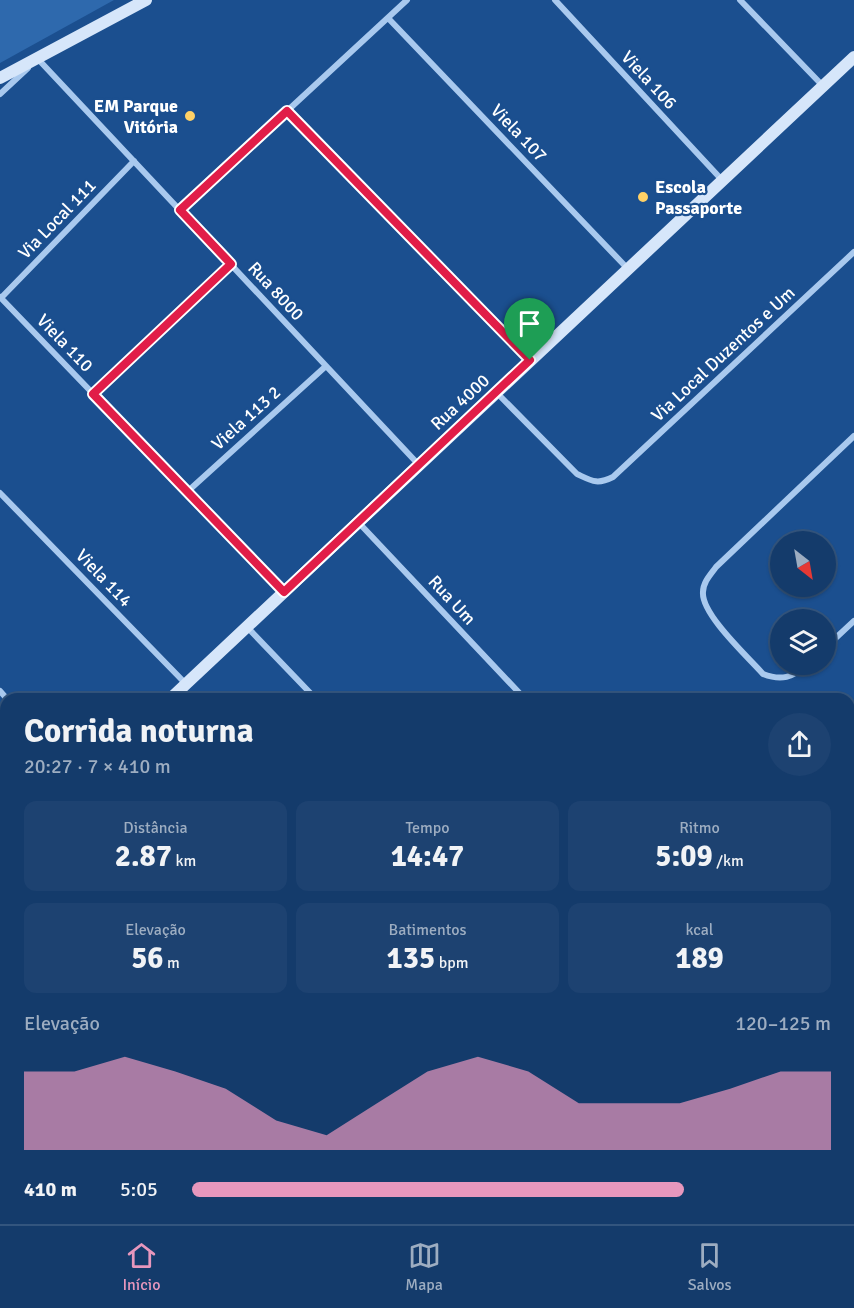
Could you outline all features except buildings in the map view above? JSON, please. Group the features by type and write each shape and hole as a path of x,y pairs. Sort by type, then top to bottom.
{"street":[{"path":"0,78 146,0"},
{"path":"180,210 406,0"},
{"name":"Viela 106","path":"555,0 722,180"},
{"path":"740,0 823,86"},
{"name":"Viela 107","path":"387,18 628,269"},
{"name":"Rua 4000","path":"176,693 854,57"},
{"path":"0,94 38,58"},
{"name":"Rua 8000","path":"38,58 419,465"},
{"path":"287,111 530,360"},
{"name":"Via Local 111","path":"1,297 134,161"},
{"name":"Via Local Duzentos e Um","path":"497,392 577,474 592,482 603,483 613,477 854,252"},
{"path":"93,394 231,264"},
{"name":"Viela 110","path":"1,297 284,592"},
{"name":"Viela 113 2","path":"187,492 326,366"},
{"path":"791,675 784,679 763,674 709,614 702,592 705,582 716,567 854,436"},
{"name":"Viela 114","path":"0,493 186,684"},
{"name":"Rua Um","path":"358,522 519,693"},
{"path":"836,638 854,621"},
{"path":"247,626 310,693"}],"shaded area":[{"path":"0,0 114,0 0,63"}],"place":[{"name":"EM Parque Vitória","path":"190,116"},
{"name":"Escola Passaporte","path":"643,197"}],"route":[{"path":"287,111 530,360 284,592 93,394 231,264 180,210 287,111"}]}
